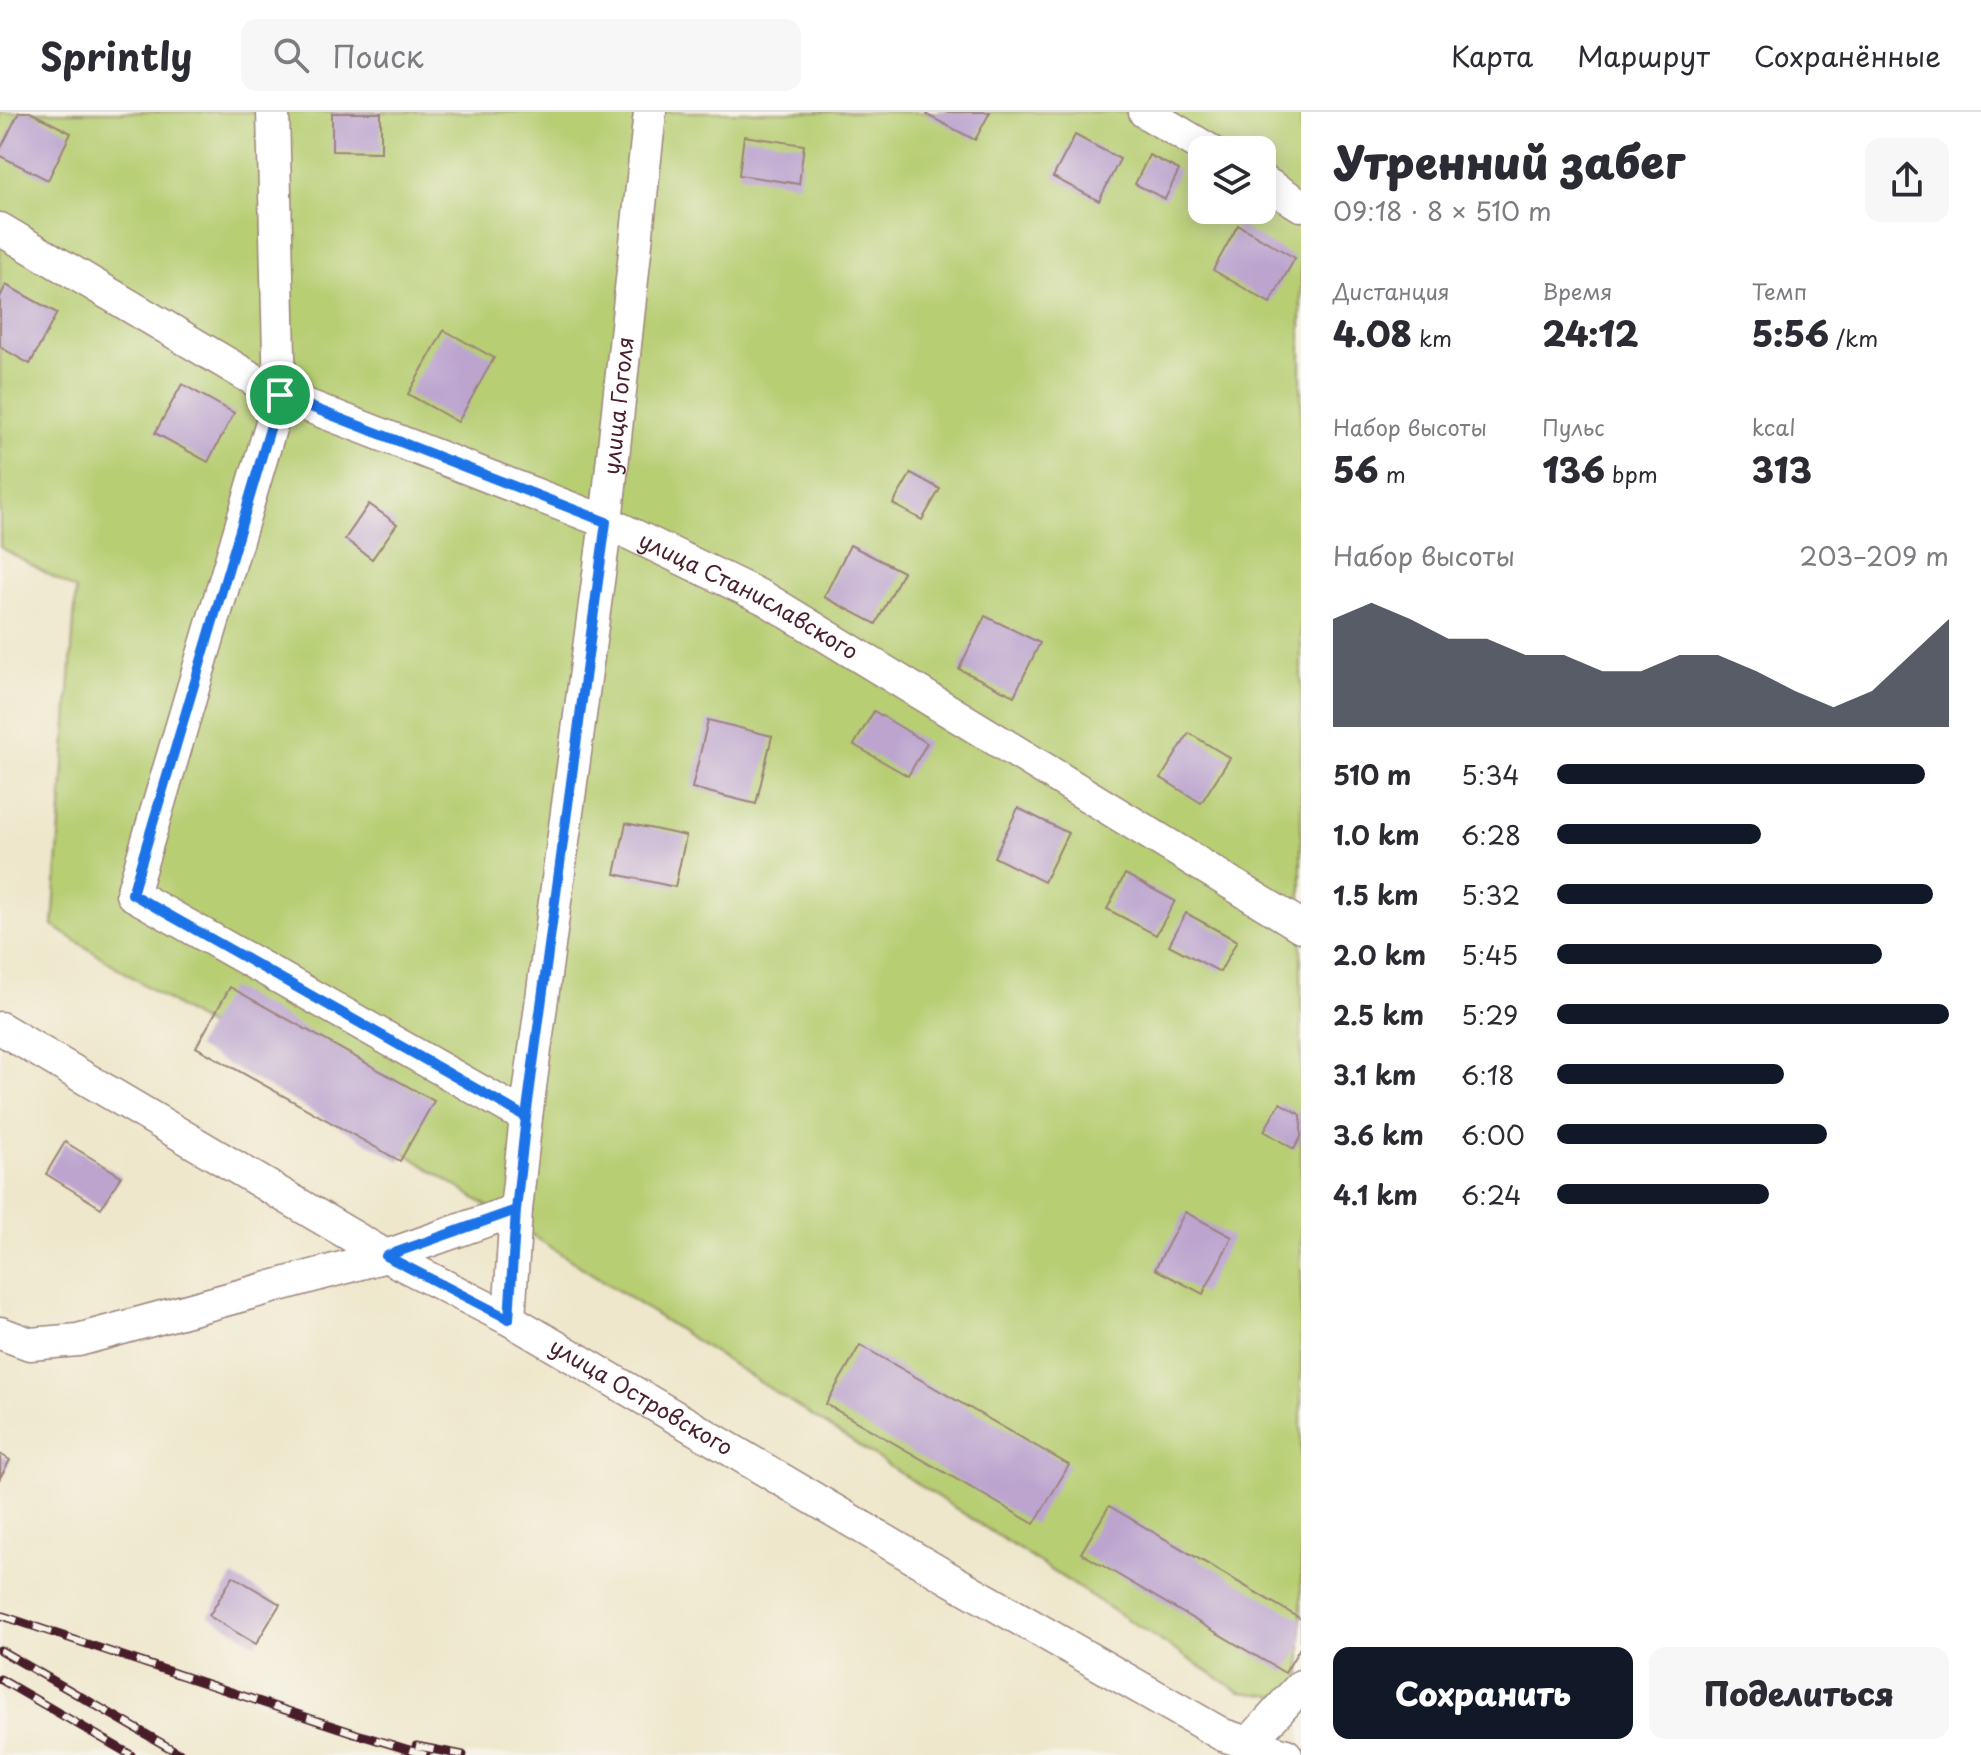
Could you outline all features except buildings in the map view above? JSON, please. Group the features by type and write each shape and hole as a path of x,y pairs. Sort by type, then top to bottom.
{"street":[{"path":"273,112 280,395 132,894 526,1117"},
{"name":"улица Гоголя","path":"509,1319 526,1117 606,522 650,112"},
{"path":"1145,112 1188,138"},
{"path":"1276,190 1301,205"},
{"name":"улица Станиславского","path":"0,229 280,395 606,522 766,599 1301,926"},
{"name":"улица Островского","path":"0,1028 386,1256 509,1319 964,1587 1223,1735 1286,1755"},
{"path":"0,1333 30,1344 78,1340 386,1256 516,1210"},
{"path":"1249,1743 1301,1686"}],"green space":[{"path":"0,112 1301,112 1301,1699 1240,1692 53,926 76,590 0,547"}],"railway":[{"path":"0,1615 426,1755"},
{"path":"0,1650 182,1755"},
{"path":"0,1679 131,1755"},
{"path":"416,1746 463,1755"}],"route":[{"path":"280,395 132,894 526,1117 516,1210 509,1319 386,1256 516,1210 606,522 280,395"}]}
